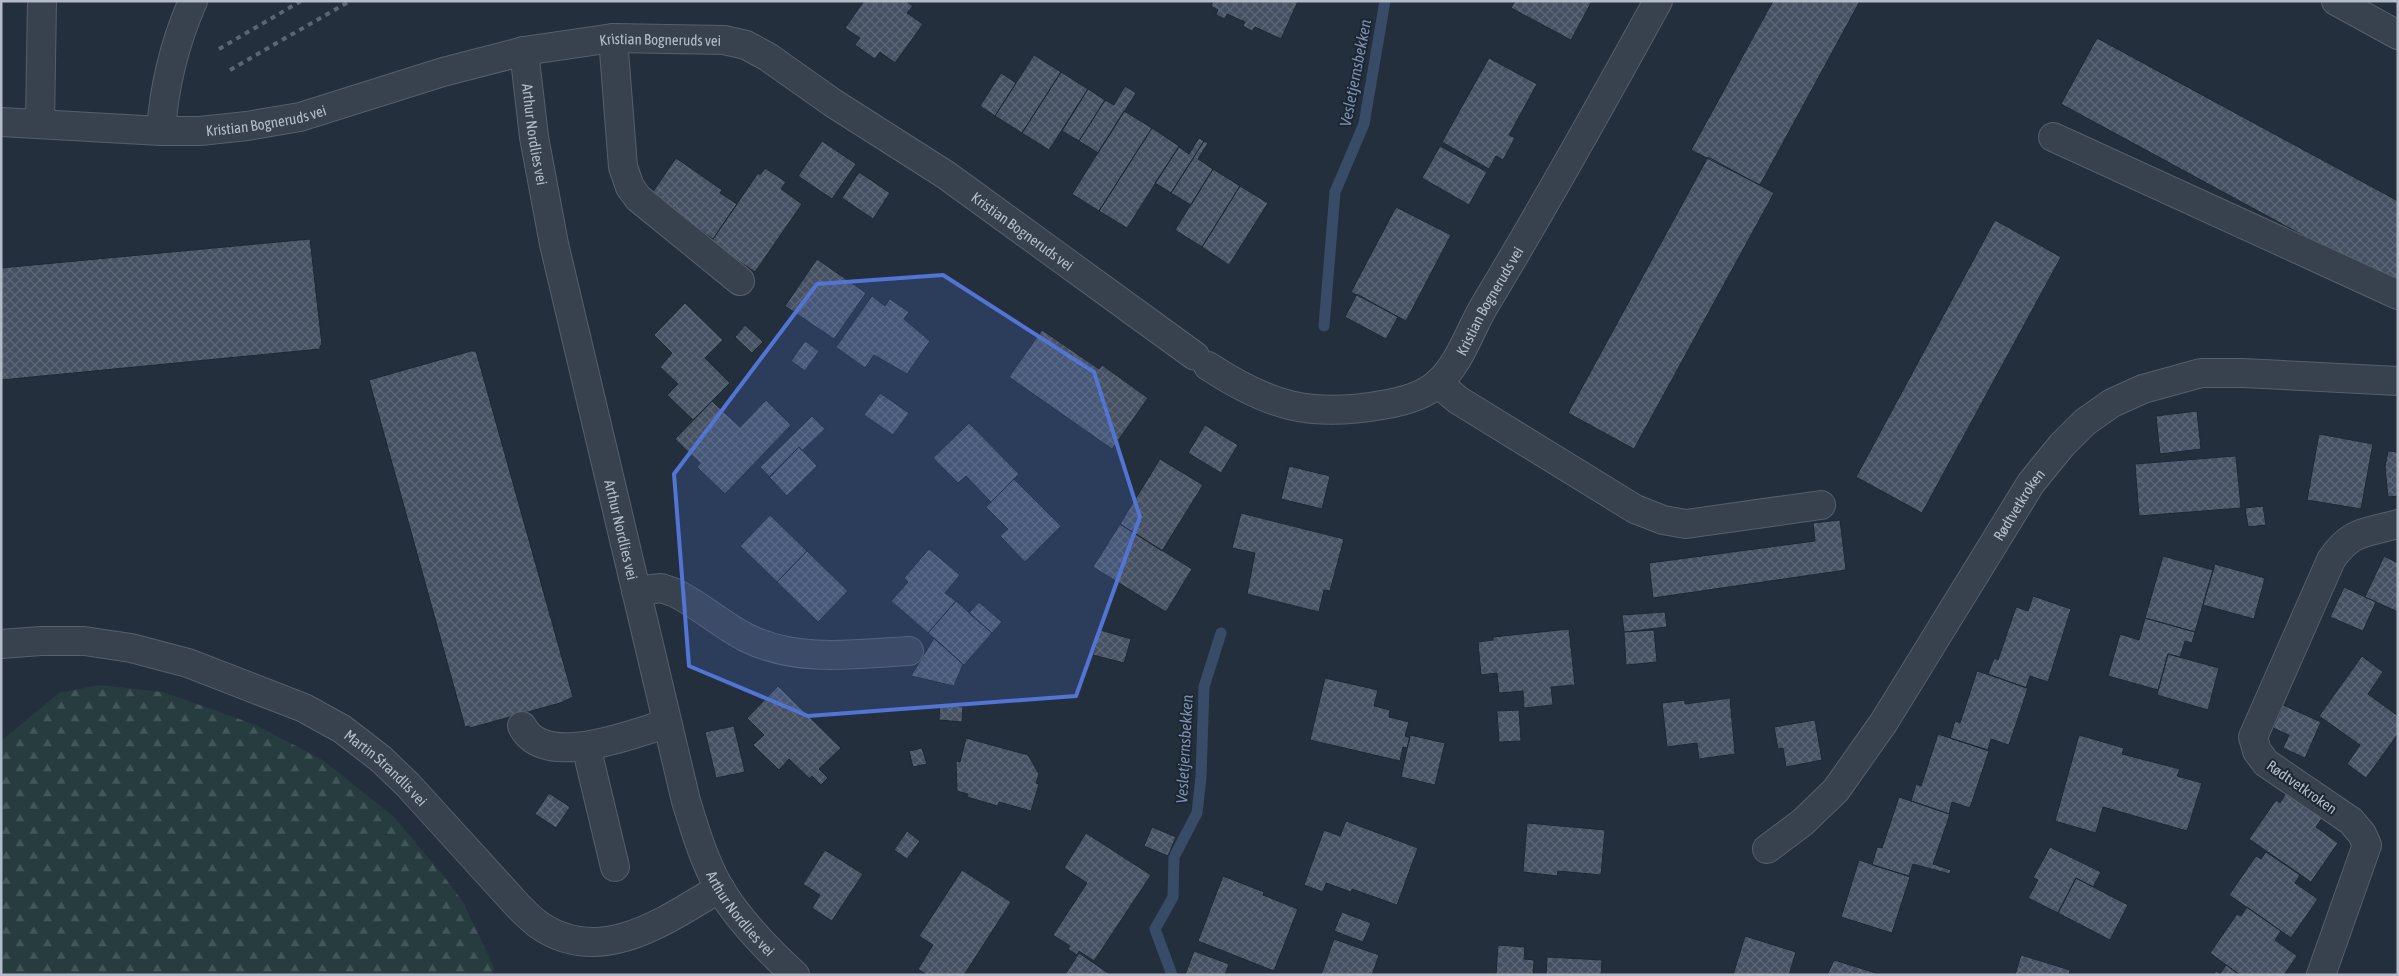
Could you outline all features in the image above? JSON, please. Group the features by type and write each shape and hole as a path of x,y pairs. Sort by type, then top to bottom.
{"street":[{"path":"40,123 42,1"},
{"path":"161,132 163,102 176,47 193,1"},
{"name":"Kristian Bogneruds vei","path":"1,122 161,132 200,131 300,118 443,72 524,51 613,38 704,38 746,45 946,175 1232,382 1287,406 1313,411 1358,410 1390,404 1413,397 1438,383 1454,365 1476,319 1559,183 1658,1"},
{"path":"2336,1 2398,35"},
{"path":"613,38 623,167 630,188 638,198 740,281"},
{"name":"Arthur Nordlies vei","path":"524,51 534,136 554,244 666,724 686,801 699,839 720,888 752,930 795,975"},
{"path":"2053,136 2398,295"},
{"name":"Rødtvetkroken","path":"1767,848 1803,822 1836,790 1884,722 2031,484 2062,445 2085,422 2112,403 2143,389 2201,373 2243,373 2398,381"},
{"path":"1438,383 1458,400 1635,509 1663,520 1686,524 1821,505"},
{"name":"Rødtvetkroken","path":"2321,975 2366,845 2362,834 2351,821 2266,763 2257,751 2253,737 2331,560 2341,544 2354,535 2398,524"},
{"path":"636,591 660,588 672,592 748,638 773,648 796,653 826,655 909,651"},
{"name":"Martin Strandlis vei","path":"1,644 84,642 131,648 188,663 304,708 342,729 381,759 408,785 519,907 539,925 561,936 582,942 606,942 639,933 720,888"},
{"path":"522,726 533,740 544,745 561,748 586,746 666,724"},
{"path":"586,746 616,867"}],"highlighted area":[{"path":"943,275 1094,372 1140,517 1076,696 808,716 689,666 674,474 817,284"}],"green space":[{"path":"99,685 163,692 256,725 324,761 394,817 442,874 463,902 494,967 493,975 1,975 1,741 59,693"}],"building":[{"path":"864,1 906,1 913,6 907,13 923,24 895,63 880,52 875,59 855,45 860,38 845,28"},
{"path":"1213,1 1298,1 1281,39 1255,27 1252,31 1243,26 1245,22 1227,14 1225,19 1216,15 1218,10 1211,6"},
{"path":"1515,1 1592,1 1571,40 1511,8"},
{"path":"1773,1 1860,1 1760,185 1691,150"},
{"path":"2097,38 2398,201 2398,287 2061,104"},
{"path":"1034,55 1061,72 1022,133 995,116"},
{"path":"1489,58 1537,84 1509,135 1515,138 1503,160 1496,156 1489,169 1442,142"},
{"path":"1061,72 1088,89 1049,150 1022,133"},
{"path":"1001,73 1016,83 995,116 980,106"},
{"path":"1125,86 1136,93 1098,153 1079,141 1105,100 1114,105"},
{"path":"1088,89 1105,100 1079,141 1062,131"},
{"path":"1124,111 1152,128 1099,211 1072,194"},
{"path":"1152,128 1179,146 1127,228 1099,211"},
{"path":"1199,138 1204,141 1171,193 1155,183 1179,147 1189,154"},
{"path":"822,141 856,164 832,199 798,176"},
{"path":"1204,141 1208,143 1198,159 1213,169 1191,205 1171,193"},
{"path":"1440,146 1487,172 1469,205 1422,178"},
{"path":"1708,157 1774,193 1634,449 1568,413"},
{"path":"676,158 722,190 720,193 737,204 713,239 696,227 695,230 648,199"},
{"path":"765,168 786,182 781,189 802,204 755,272 711,242 758,173 760,175"},
{"path":"1213,169 1240,186 1202,247 1175,230"},
{"path":"859,172 890,193 873,219 842,198"},
{"path":"1240,186 1268,203 1229,265 1202,247"},
{"path":"1396,207 1451,235 1406,321 1351,292"},
{"path":"1995,220 2061,257 1922,513 1856,477"},
{"path":"310,239 322,345 320,349 1,380 1,268"},
{"path":"817,259 866,293 834,339 785,306"},
{"path":"1357,294 1398,317 1386,339 1345,317"},
{"path":"872,296 885,306 890,299 909,312 904,319 930,341 907,374 874,355 865,368 836,347"},
{"path":"685,303 723,340 705,358 730,383 693,420 667,395 678,384 660,367 672,353 654,335"},
{"path":"745,325 763,342 752,353 735,337"},
{"path":"1042,330 1099,369 1102,365 1148,398 1112,449 1009,377"},
{"path":"805,341 819,351 805,371 791,361"},
{"path":"476,351 573,697 560,703 470,728 469,726 465,727 369,380"},
{"path":"880,393 909,413 893,435 864,415"},
{"path":"766,400 791,425 725,494 697,467 700,463 675,439 712,401 740,427"},
{"path":"2197,411 2201,449 2160,454 2156,416"},
{"path":"812,416 825,429 802,451 799,447 770,477 760,467"},
{"path":"969,423 1019,474 991,502 966,476 958,483 933,458"},
{"path":"1205,425 1238,445 1221,473 1188,453"},
{"path":"2319,434 2373,444 2361,509 2307,500"},
{"path":"799,447 817,466 787,496 769,477"},
{"path":"2388,451 2398,452 2398,496 2388,497 2385,467"},
{"path":"2236,456 2241,508 2139,516 2135,464"},
{"path":"1160,459 1203,485 1162,551 1120,524"},
{"path":"1289,466 1330,476 1322,509 1281,499"},
{"path":"1014,479 1061,526 1025,562 1000,536 1008,529 986,507"},
{"path":"2263,506 2266,525 2248,527 2245,508"},
{"path":"1241,513 1344,539 1330,591 1324,590 1319,612 1247,594 1255,553 1232,548"},
{"path":"770,515 807,551 777,582 740,546"},
{"path":"1840,520 1846,570 1653,598 1649,563 1815,541 1813,523"},
{"path":"1120,524 1192,569 1166,612 1093,567"},
{"path":"929,549 960,575 945,593 956,601 928,633 891,601 908,582 904,578"},
{"path":"807,551 848,591 818,622 777,582"},
{"path":"2163,556 2213,570 2195,632 2145,618"},
{"path":"2384,556 2398,563 2398,612 2365,597"},
{"path":"2215,564 2265,578 2254,619 2203,605"},
{"path":"2344,587 2376,602 2363,631 2330,617"},
{"path":"2033,596 2071,609 2048,682 2030,676 2026,688 1988,674 1994,658 1998,660 2016,607 2028,611"},
{"path":"956,601 992,633 964,665 928,633"},
{"path":"979,602 1002,622 992,633 969,613"},
{"path":"1665,612 1667,627 1624,632 1622,615"},
{"path":"2145,618 2195,632 2192,643 2185,641 2180,657 2168,654 2158,690 2108,676 2120,634 2139,640"},
{"path":"1569,629 1575,685 1551,687 1553,705 1524,708 1523,691 1499,693 1497,673 1481,675 1478,642 1493,640 1493,637"},
{"path":"1100,630 1131,639 1124,663 1093,655"},
{"path":"1654,630 1657,662 1626,665 1624,632"},
{"path":"934,638 963,664 954,686 911,676"},
{"path":"2168,654 2219,668 2208,710 2157,695"},
{"path":"2362,656 2383,672 2368,694 2398,716 2398,734 2366,778 2347,764 2360,745 2319,716"},
{"path":"1977,671 2028,688 2009,745 1991,739 1988,750 1950,738 1955,721 1960,723"},
{"path":"1325,678 1378,690 1374,706 1390,710 1389,717 1409,722 1405,736 1410,738 1407,748 1403,747 1400,761 1310,740"},
{"path":"778,686 841,748 819,769 828,778 821,785 812,776 810,779 789,759 779,770 753,745 764,735 747,718"},
{"path":"1730,698 1735,754 1699,759 1697,743 1667,747 1662,703 1685,700 1685,704"},
{"path":"940,704 963,707 962,722 939,720"},
{"path":"2283,705 2321,722 2305,758 2283,748 2289,735 2273,728"},
{"path":"1519,710 1521,741 1499,742 1497,711"},
{"path":"1815,720 1822,760 1786,767 1783,748 1778,749 1774,727"},
{"path":"734,726 745,772 716,778 705,732"},
{"path":"1938,734 1989,751 1970,808 1952,802 1949,814 1911,801 1916,784 1921,786"},
{"path":"1410,735 1445,743 1435,785 1401,777"},
{"path":"2079,735 2124,748 2122,754 2180,769 2177,776 2202,783 2187,831 2103,807 2096,833 2055,821"},
{"path":"966,738 1028,755 1039,774 1036,783 1039,784 1031,811 999,802 998,806 967,797 968,794 957,791 956,761 960,762"},
{"path":"922,748 927,764 913,767 909,751"},
{"path":"2288,790 2324,815 2316,827 2338,843 2311,882 2249,839 2276,800 2280,803"},
{"path":"549,793 570,807 556,828 535,814"},
{"path":"1899,797 1950,814 1933,864 1951,870 1950,874 1913,864 1909,876 1872,865 1877,847 1882,848"},
{"path":"1346,821 1418,848 1397,905 1352,889 1351,892 1326,883 1323,892 1304,885 1324,830 1340,836"},
{"path":"1527,823 1605,830 1601,875 1558,871 1557,876 1523,872"},
{"path":"1152,827 1176,837 1168,856 1144,846"},
{"path":"907,831 920,841 907,859 894,850"},
{"path":"1086,833 1151,875 1094,961 1079,951 1077,955 1068,949 1070,946 1053,935 1087,883 1064,868"},
{"path":"2050,847 2101,872 2093,887 2076,878 2058,913 2028,898 2038,880 2033,878"},
{"path":"825,850 863,874 832,921 812,908 820,895 803,884"},
{"path":"2266,852 2300,875 2295,883 2318,899 2291,938 2229,895 2256,856 2261,859"},
{"path":"1859,860 1910,877 1892,933 1841,917"},
{"path":"962,870 1011,902 964,975 927,975 918,969 933,945 919,936"},
{"path":"1223,876 1264,892 1263,895 1298,909 1274,971 1198,941"},
{"path":"2076,878 2128,905 2110,940 2058,913"},
{"path":"2247,907 2281,931 2275,940 2297,956 2284,975 2240,975 2210,953 2237,914 2241,916"},
{"path":"1342,912 1371,923 1363,942 1334,931"},
{"path":"1745,936 1796,952 1789,975 1733,975"},
{"path":"1334,939 1379,955 1372,975 1321,975"},
{"path":"1498,945 1525,947 1524,959 1534,960 1533,975 1496,975"},
{"path":"1194,951 1229,964 1225,975 1185,975"},
{"path":"1079,953 1111,975 1065,975"},
{"path":"2021,955 2070,970 2069,975 2015,975"},
{"path":"1547,957 1602,960 1601,975 1546,975"},
{"path":"1834,960 1882,975 1827,975"},
{"path":"2226,965 2240,975 2213,975 2216,971 2220,974"}],"waterway":[{"name":"Vesletjernsbekken","path":"1324,326 1335,192 1364,124 1385,1"},
{"name":"Vesletjernsbekken","path":"1172,975 1155,929 1173,897 1174,857 1197,813 1201,777 1204,687 1221,633"}],"railway":[{"path":"219,49 301,1"},
{"path":"230,70 350,1"}]}
